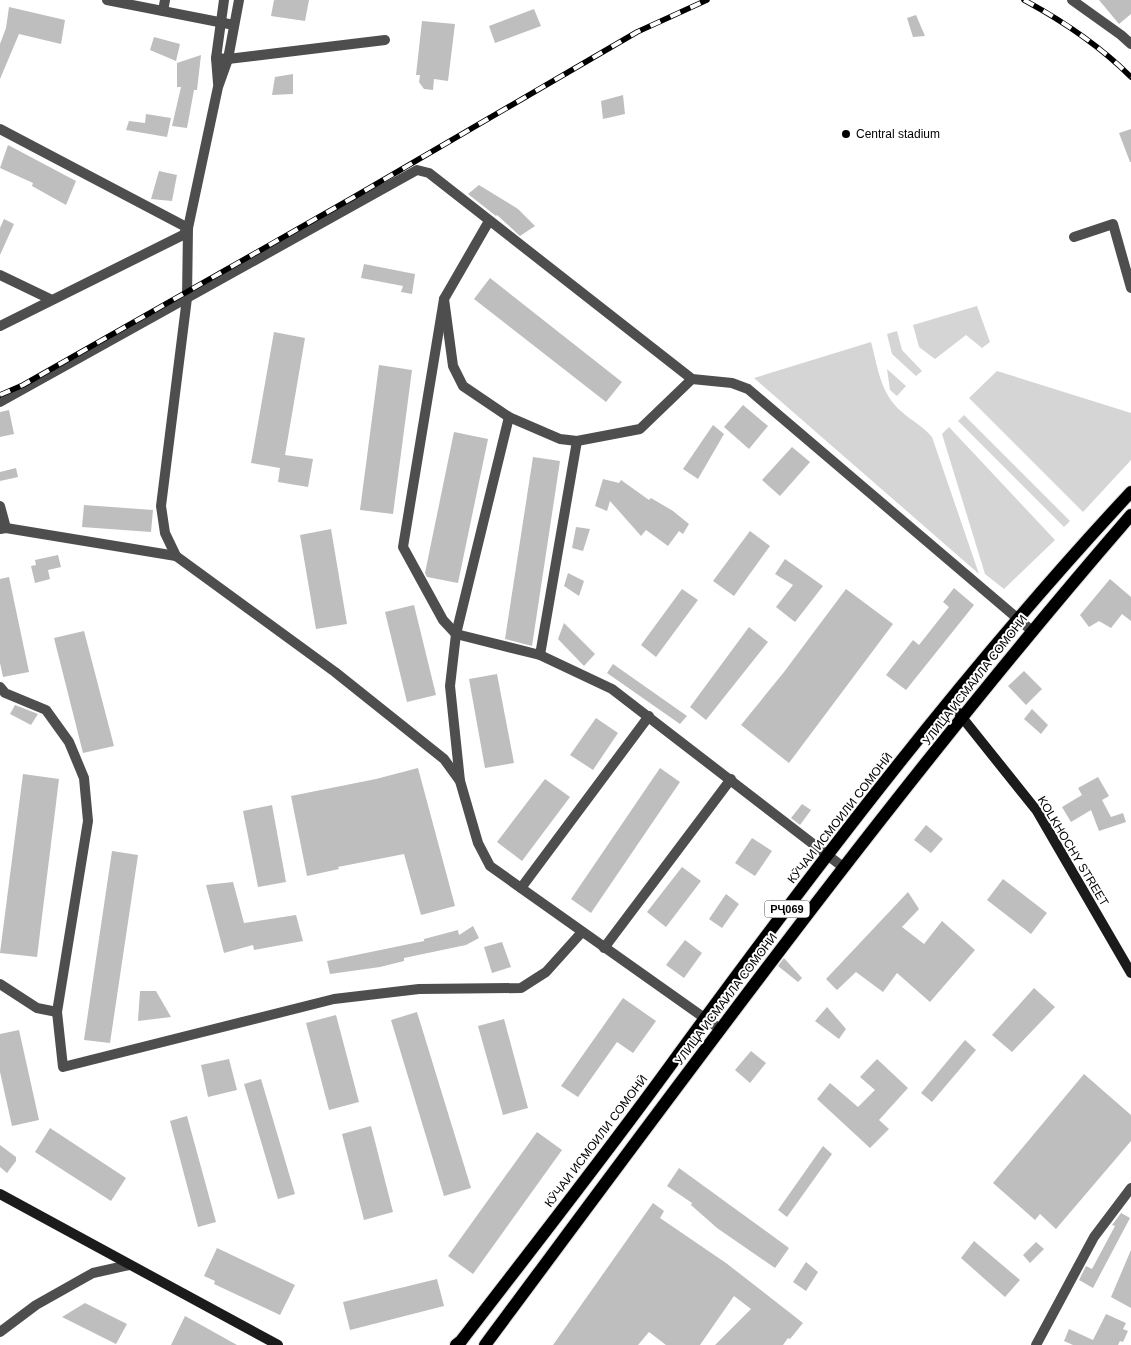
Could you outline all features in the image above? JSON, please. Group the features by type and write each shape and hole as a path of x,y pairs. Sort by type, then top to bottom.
{"main road":[{"name":"КӮЧАИ ИСМОИЛИ СОМОНӢ","path":"458,1343 661,1078 828,855 949,701 1018,619 1131,492"},
{"name":"УЛИЦА ИСМАИЛА СОМОНИ","path":"485,1345 843,867 1031,630 1131,515"},
{"name":"KOLKHOCHY STREET","path":"949,701 1036,811 1131,973"},
{"path":"0,1194 278,1345"}],"street":[{"path":"108,0 234,25"},
{"path":"163,11 165,0"},
{"path":"218,87 216,58 224,0"},
{"path":"176,556 165,533 161,506 187,298 188,228 218,87 228,59 239,0"},
{"path":"1072,0 1131,44"},
{"path":"216,58 228,59 385,40"},
{"path":"0,129 188,228"},
{"path":"0,402 417,170 430,173 488,221 692,379 732,382 748,389 1031,630"},
{"path":"488,221 444,299 403,547 442,620 456,634 540,655 612,689 843,867"},
{"path":"1074,237 1113,224 1131,288"},
{"path":"0,326 50,299 183,235 188,228"},
{"path":"0,275 50,299"},
{"path":"444,299 454,366 463,386 509,417 560,440 577,441 640,429 692,379"},
{"path":"509,417 456,634 450,686 460,781 478,843 490,866 720,1029"},
{"path":"540,655 577,441"},
{"path":"0,506 3,529 176,556 335,672 444,759 460,781"},
{"path":"0,688 6,693 46,710 69,742 84,778 88,821 57,1012 64,1067 334,999 419,989 521,988 546,972 582,932"},
{"path":"521,888 649,716"},
{"path":"604,948 731,779"},
{"path":"0,984 37,1008 57,1012"},
{"path":"1036,1345 1094,1237 1131,1188"},
{"path":"0,1332 36,1305 93,1273 129,1265"}],"shaded area":[{"path":"977,306 990,342 982,348 966,335 935,359 919,347 913,325"},
{"path":"897,331 902,350 922,371 916,376 892,354 887,334"},
{"path":"871,342 881,380 889,397 902,412 932,437 979,574 754,378"},
{"path":"887,369 906,386 897,396 890,390"},
{"path":"997,371 1131,413 1131,460 1083,512 969,398"},
{"path":"964,415 1070,521 1064,527 958,421"},
{"path":"949,427 1055,540 1004,589 985,574 942,434"}],"building":[{"path":"274,0 309,0 305,21 271,16"},
{"path":"1099,0 1131,0 1131,14 1119,24"},
{"path":"9,7 65,20 61,44 19,34 0,79 0,44 6,28"},
{"path":"534,9 541,26 495,43 489,26"},
{"path":"916,15 925,36 913,37 907,18"},
{"path":"422,21 455,24 448,81 434,79 433,90 424,89 419,82 420,75 416,75"},
{"path":"154,37 180,44 176,61 150,50"},
{"path":"201,55 197,90 194,90 187,128 172,126 181,87 177,87 177,63"},
{"path":"293,74 293,94 272,95 275,77"},
{"path":"623,95 625,114 603,119 601,101"},
{"path":"146,114 171,118 167,137 126,130 129,121 145,123"},
{"path":"1131,129 1131,162 1130,162 1119,133"},
{"path":"8,145 76,181 66,205 32,186 33,183 0,168"},
{"path":"159,171 177,175 172,201 151,199"},
{"path":"479,185 518,209 535,226 520,236 497,215 468,194"},
{"path":"4,219 14,224 0,255 0,228"},
{"path":"364,264 415,274 412,294 401,292 403,286 361,278"},
{"path":"490,278 622,382 606,402 474,299"},
{"path":"274,332 305,338 285,455 313,459 308,487 278,482 280,468 251,463"},
{"path":"379,365 412,370 393,514 360,510"},
{"path":"743,405 768,426 749,449 724,427"},
{"path":"9,410 14,434 0,437 0,412"},
{"path":"713,425 724,434 698,479 683,469"},
{"path":"454,432 488,439 458,583 427,577 425,573"},
{"path":"792,447 810,462 780,496 762,480"},
{"path":"533,457 560,461 532,646 505,639"},
{"path":"16,468 18,477 0,481 0,472"},
{"path":"603,479 619,483 621,480 649,500 651,498 673,511 689,524 683,534 679,531 668,546 646,530 641,536 610,501 607,511 595,506"},
{"path":"84,505 153,510 151,532 82,527"},
{"path":"576,527 590,529 583,551 572,548"},
{"path":"331,529 347,624 316,629 300,535"},
{"path":"750,531 770,546 734,596 713,581"},
{"path":"58,555 61,567 48,570 50,579 35,583 31,566 36,565 35,560"},
{"path":"785,559 823,586 795,622 776,607 793,585 775,574"},
{"path":"568,573 584,581 579,596 564,586"},
{"path":"9,577 29,672 3,677 0,663 0,579"},
{"path":"1110,579 1131,597 1131,621 1122,614 1111,628 1099,621 1089,627 1080,615"},
{"path":"954,588 974,605 906,690 886,675 913,640 919,645 949,607 943,602"},
{"path":"682,589 698,600 656,657 641,645"},
{"path":"846,589 893,624 789,763 741,725 784,672"},
{"path":"414,605 436,695 407,702 385,612"},
{"path":"564,623 595,654 584,666 558,639"},
{"path":"749,627 768,642 706,720 690,707"},
{"path":"84,631 114,746 83,753 54,638"},
{"path":"613,664 687,716 680,724 607,673"},
{"path":"1024,671 1042,689 1026,705 1008,686"},
{"path":"497,674 514,763 485,768 469,679"},
{"path":"15,705 38,714 31,725 10,714"},
{"path":"1032,709 1048,725 1041,734 1024,719"},
{"path":"596,718 618,733 593,770 570,755"},
{"path":"418,768 455,906 421,915 404,854 338,867 339,869 307,876 291,796 376,779"},
{"path":"660,768 680,782 591,913 571,899"},
{"path":"23,774 59,779 37,957 0,953"},
{"path":"1098,777 1109,796 1102,800 1111,817 1123,813 1126,822 1099,831 1091,810 1071,822 1062,807 1082,795 1078,788"},
{"path":"545,779 570,797 522,861 497,842"},
{"path":"802,804 811,810 800,825 791,818"},
{"path":"272,805 286,882 258,887 243,811"},
{"path":"926,825 943,839 931,853 914,840"},
{"path":"752,838 772,851 755,876 735,863"},
{"path":"112,851 138,855 110,1043 84,1040"},
{"path":"682,867 701,881 666,927 647,912"},
{"path":"1003,879 1047,913 1031,934 987,900"},
{"path":"233,882 244,923 296,915 303,941 254,950 253,945 224,953 206,885"},
{"path":"908,892 919,909 902,927 924,944 942,921 975,950 930,1002 897,973 883,992 856,972 837,990 826,979"},
{"path":"726,894 739,904 722,928 709,919"},
{"path":"473,926 479,938 466,945 404,958 404,961 380,967 330,974 327,961 424,941 424,939 458,930 459,935"},
{"path":"685,940 702,953 684,978 666,965"},
{"path":"502,942 511,967 492,973 484,947"},
{"path":"784,958 802,978 798,982 778,966"},
{"path":"1034,988 1055,1007 1012,1052 992,1035"},
{"path":"140,991 156,991 171,1017 138,1021"},
{"path":"623,998 656,1021 633,1053 617,1042 578,1097 561,1086"},
{"path":"827,1007 846,1029 839,1039 815,1021"},
{"path":"417,1012 471,1188 444,1196 391,1020"},
{"path":"336,1015 359,1102 329,1110 306,1023"},
{"path":"504,1019 528,1108 503,1115 478,1026"},
{"path":"19,1030 39,1120 12,1126 0,1072 0,1034"},
{"path":"965,1040 976,1050 932,1102 921,1093"},
{"path":"751,1051 766,1063 750,1083 735,1070"},
{"path":"229,1059 237,1090 208,1097 201,1065"},
{"path":"877,1059 908,1088 879,1120 889,1129 870,1148 817,1099 830,1083 858,1107 875,1090 860,1077"},
{"path":"1084,1074 1131,1115 1131,1141 1056,1229 1040,1214 1035,1220 993,1183"},
{"path":"261,1079 295,1194 278,1199 244,1084"},
{"path":"187,1116 216,1222 198,1227 170,1121"},
{"path":"371,1126 393,1212 364,1220 342,1134"},
{"path":"50,1128 126,1178 111,1201 35,1152"},
{"path":"537,1132 562,1150 473,1274 448,1256"},
{"path":"0,1145 16,1157 16,1161 7,1173 0,1167"},
{"path":"823,1146 832,1154 787,1217 778,1210"},
{"path":"679,1168 789,1248 775,1268 717,1228 691,1205 692,1203 667,1186"},
{"path":"653,1203 664,1211 660,1218 726,1263 803,1323 790,1339 788,1338 783,1345 715,1345 751,1309 734,1296 700,1345 666,1345 649,1332 638,1345 553,1345"},
{"path":"1121,1213 1130,1218 1093,1288 1079,1280 1086,1266 1092,1269 1115,1226 1112,1225"},
{"path":"974,1241 1020,1280 1005,1297 961,1258"},
{"path":"1036,1242 1044,1249 1030,1263 1023,1255"},
{"path":"217,1248 295,1285 280,1315 214,1284 215,1281 204,1276"},
{"path":"1131,1250 1131,1308 1111,1297"},
{"path":"806,1262 818,1272 806,1291 793,1282"},
{"path":"437,1279 444,1306 350,1330 343,1302"},
{"path":"85,1303 127,1324 116,1344 62,1317"},
{"path":"1106,1314 1126,1323 1123,1329 1128,1331 1123,1342 1120,1341 1118,1345 1073,1345 1064,1341 1069,1329 1093,1340"},
{"path":"185,1316 237,1345 171,1345"}],"railway":[{"path":"0,395 23,385 354,197 637,32 707,0"},
{"path":"1024,0 1080,35 1107,55 1131,77"}],"place":[{"name":"Central stadium","path":"846,134"}]}
